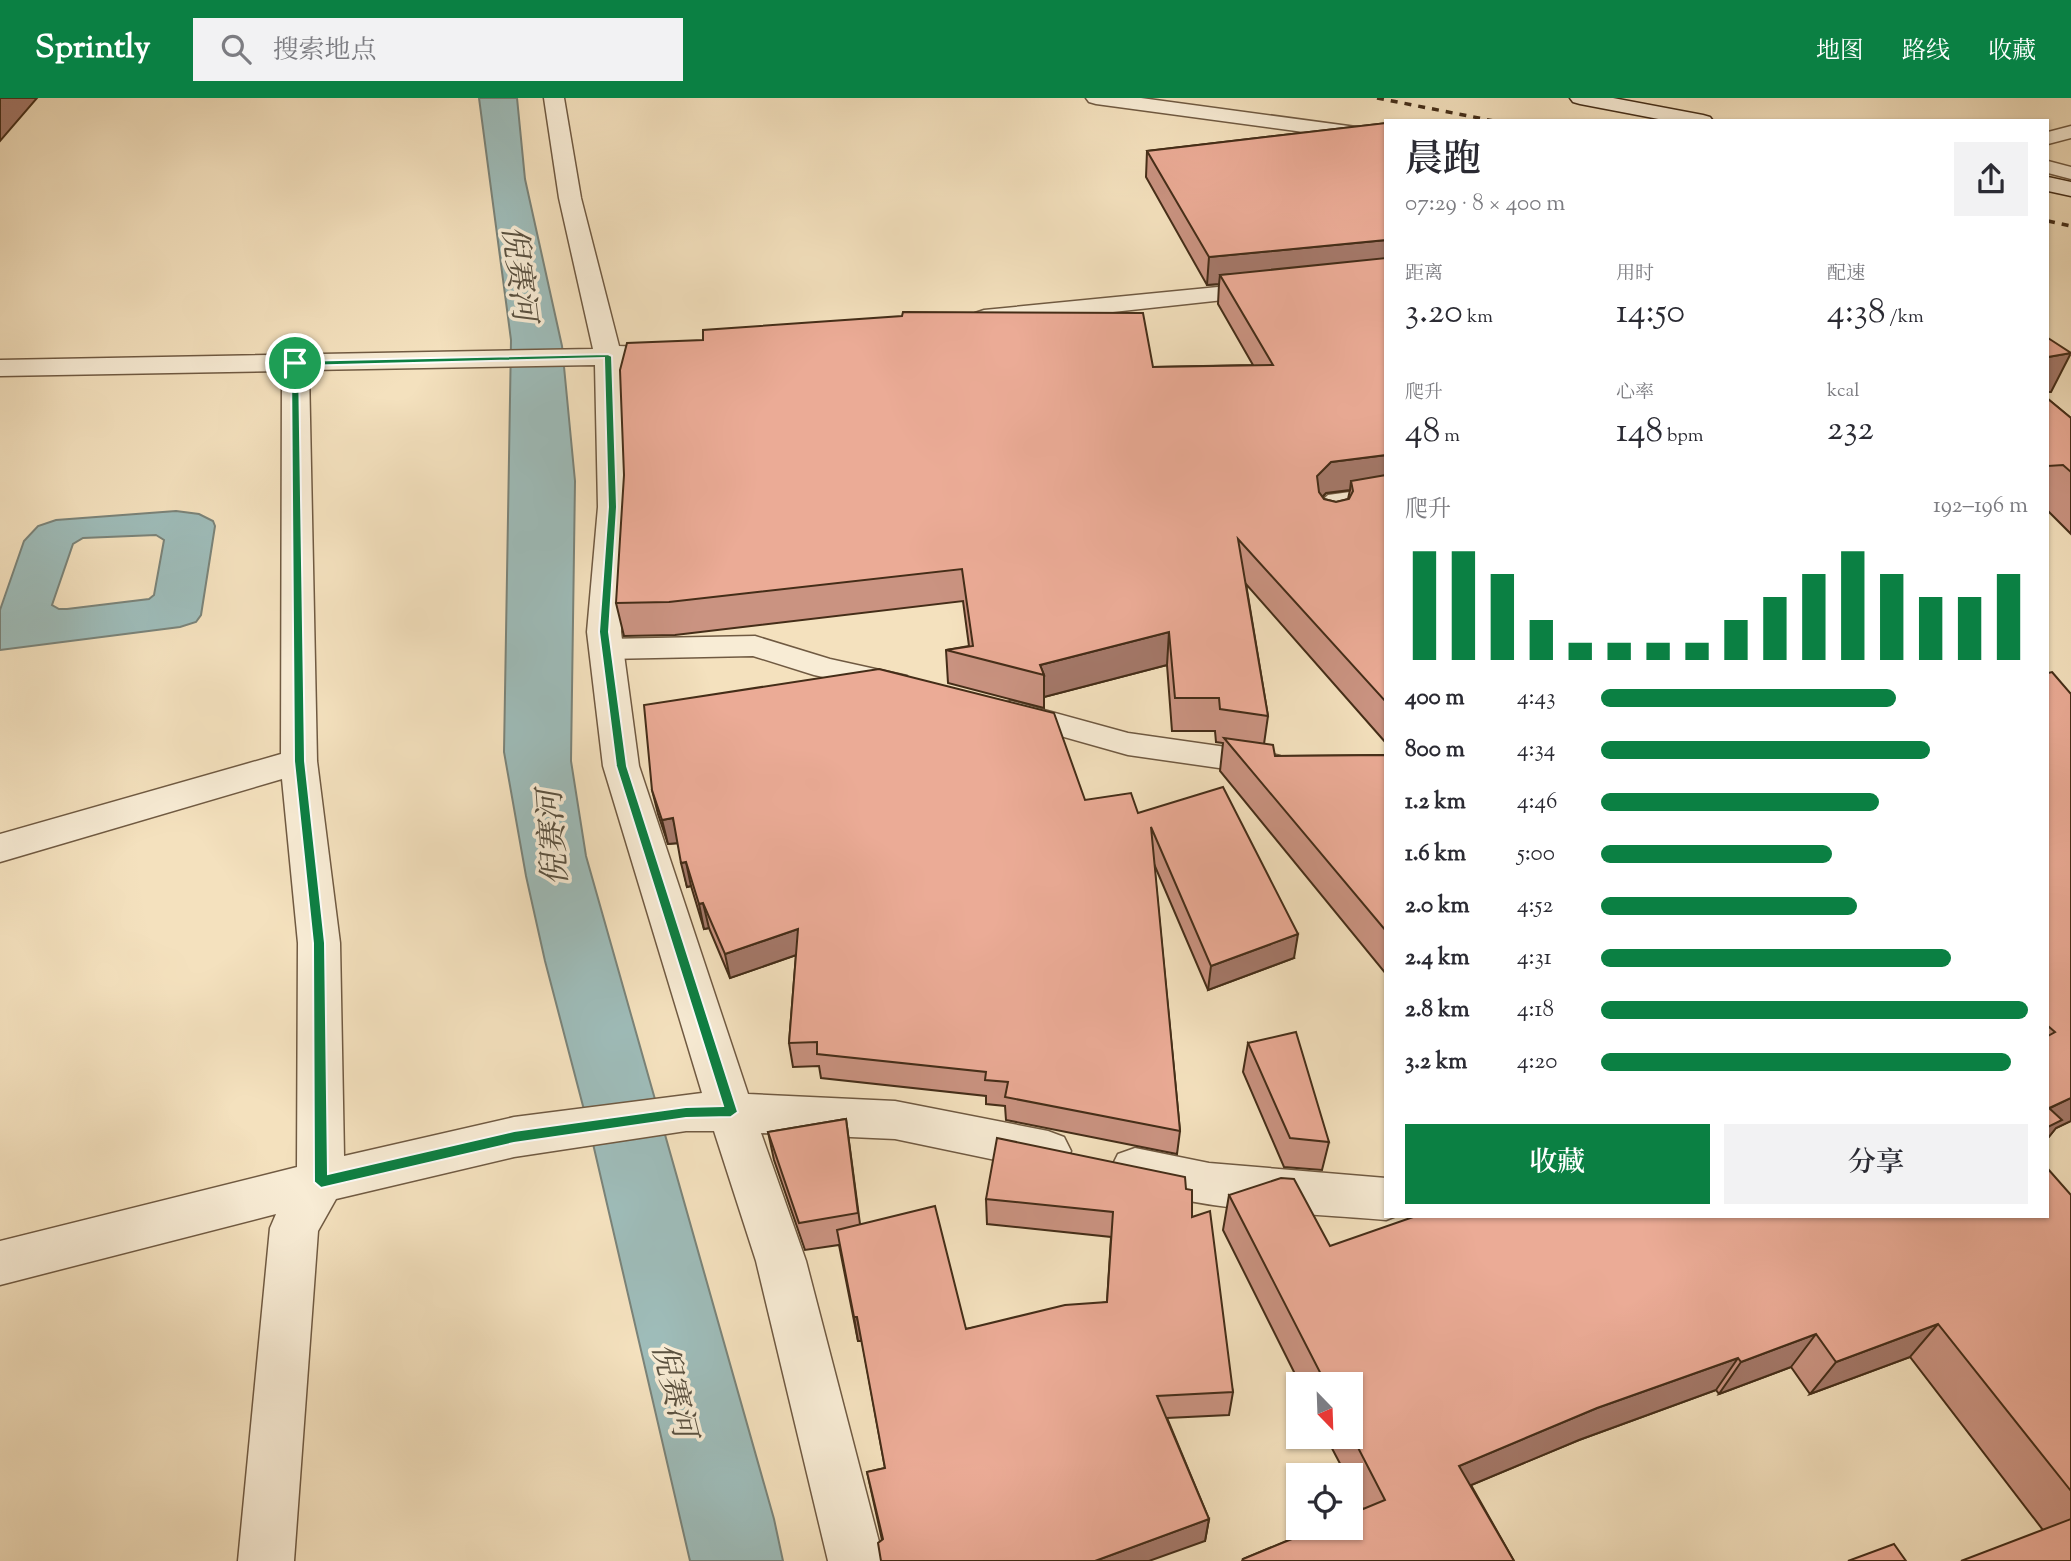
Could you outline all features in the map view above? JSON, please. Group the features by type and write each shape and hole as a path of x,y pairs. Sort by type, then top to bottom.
{"street":[{"path":"554,98 570,198 601,357 613,507 604,632 621,766 781,1261 856,1561"},
{"path":"1096,98 1384,137"},
{"path":"1580,98 1692,119"},
{"path":"2049,138 2071,132"},
{"path":"2049,184 2071,189"},
{"path":"955,321 1289,287"},
{"path":"0,368 601,357 650,352"},
{"path":"266,1561 294,1228 321,1182 319,943 299,761 295,363"},
{"path":"0,848 299,761"},
{"path":"0,1263 321,1182 514,1137 686,1112 895,1120 1209,1184 1384,1199"}],"lane":[{"path":"2049,167 2071,173"},
{"path":"1331,523 1329,507 1338,501 1384,495"},
{"path":"606,649 755,646 825,667 920,689"},
{"path":"986,705 1128,744 1292,767"}],"water":[{"name":"倪赛河","path":"479,98 517,98 525,179 562,346 575,481 571,761 586,856 774,1519 783,1561 690,1561 594,1148 545,961 526,876 504,752 511,340"},
{"path":"176,511 199,514 213,521 215,526 201,615 196,622 180,627 0,650 0,610 24,541 38,526 56,520","holes":["156,535 164,540 154,595 149,599 67,609 52,605 73,544 83,538"]}],"building":[{"path":"1384,123 1384,240 1209,257 1147,151"},
{"path":"1384,258 1384,455 1331,462 1317,476 1319,492 1324,499 1336,502 1349,499 1353,491 1351,481 1384,475 1384,700 1238,539 1268,716 1220,709 1219,698 1175,698 1169,632 1040,665 1044,675 946,650 973,646 962,569 669,602 616,603 624,475 620,370 627,343 703,340 703,330 902,316 903,312 1143,313 1153,367 1273,365 1220,275"},
{"path":"2049,339 2071,353 2049,357"},
{"path":"2049,400 2071,418 2071,472 2063,465 2049,466"},
{"path":"879,669 1054,713 1085,800 1131,793 1138,813 1223,787 1298,934 1211,966 1151,827 1180,1131 1005,1097 1008,1082 985,1080 986,1072 817,1054 817,1042 789,1043 798,929 725,954 703,903 699,904 686,862 681,863 673,818 662,820 652,790 644,705"},
{"path":"2052,672 2071,694 2071,1098 2049,1108 2049,1035 2055,1032 2049,1027 2049,673"},
{"path":"1224,738 1273,745 1275,756 1384,755 1384,929"},
{"path":"1296,1032 1329,1142 1290,1138 1248,1043"},
{"path":"2049,1108 2062,1120 2049,1126"},
{"path":"846,1119 858,1213 799,1223 768,1132"},
{"path":"997,1138 1185,1177 1186,1189 1192,1190 1192,1217 1210,1211 1233,1392 1157,1396 1209,1519 1095,1561 881,1561 878,1543 883,1539 867,1472 885,1468 857,1317 854,1317 837,1230 935,1206 966,1329 1065,1305 1107,1302 1113,1212 986,1199"},
{"path":"2049,1170 2071,1195 2071,1491 1938,1324 1836,1362 1816,1334 1741,1362 1738,1358 1597,1408 1459,1466 1514,1561 1244,1561 1243,1559 1290,1540 1363,1540 1363,1509 1385,1500 1359,1449 1363,1449 1363,1372 1320,1372 1229,1195 1281,1178 1294,1179 1330,1246 1410,1218 2049,1218"},
{"path":"2071,1519 2071,1561 1961,1561"},
{"path":"1894,1544 1906,1561 1848,1561"}],"railway":[{"path":"1377,98 1484,119"},
{"path":"2049,221 2071,226"}],"route":[{"path":"608,356 613,507 604,632 621,766 731,1112 686,1112 514,1137 321,1182 319,943 299,761 295,363 608,356"}]}
